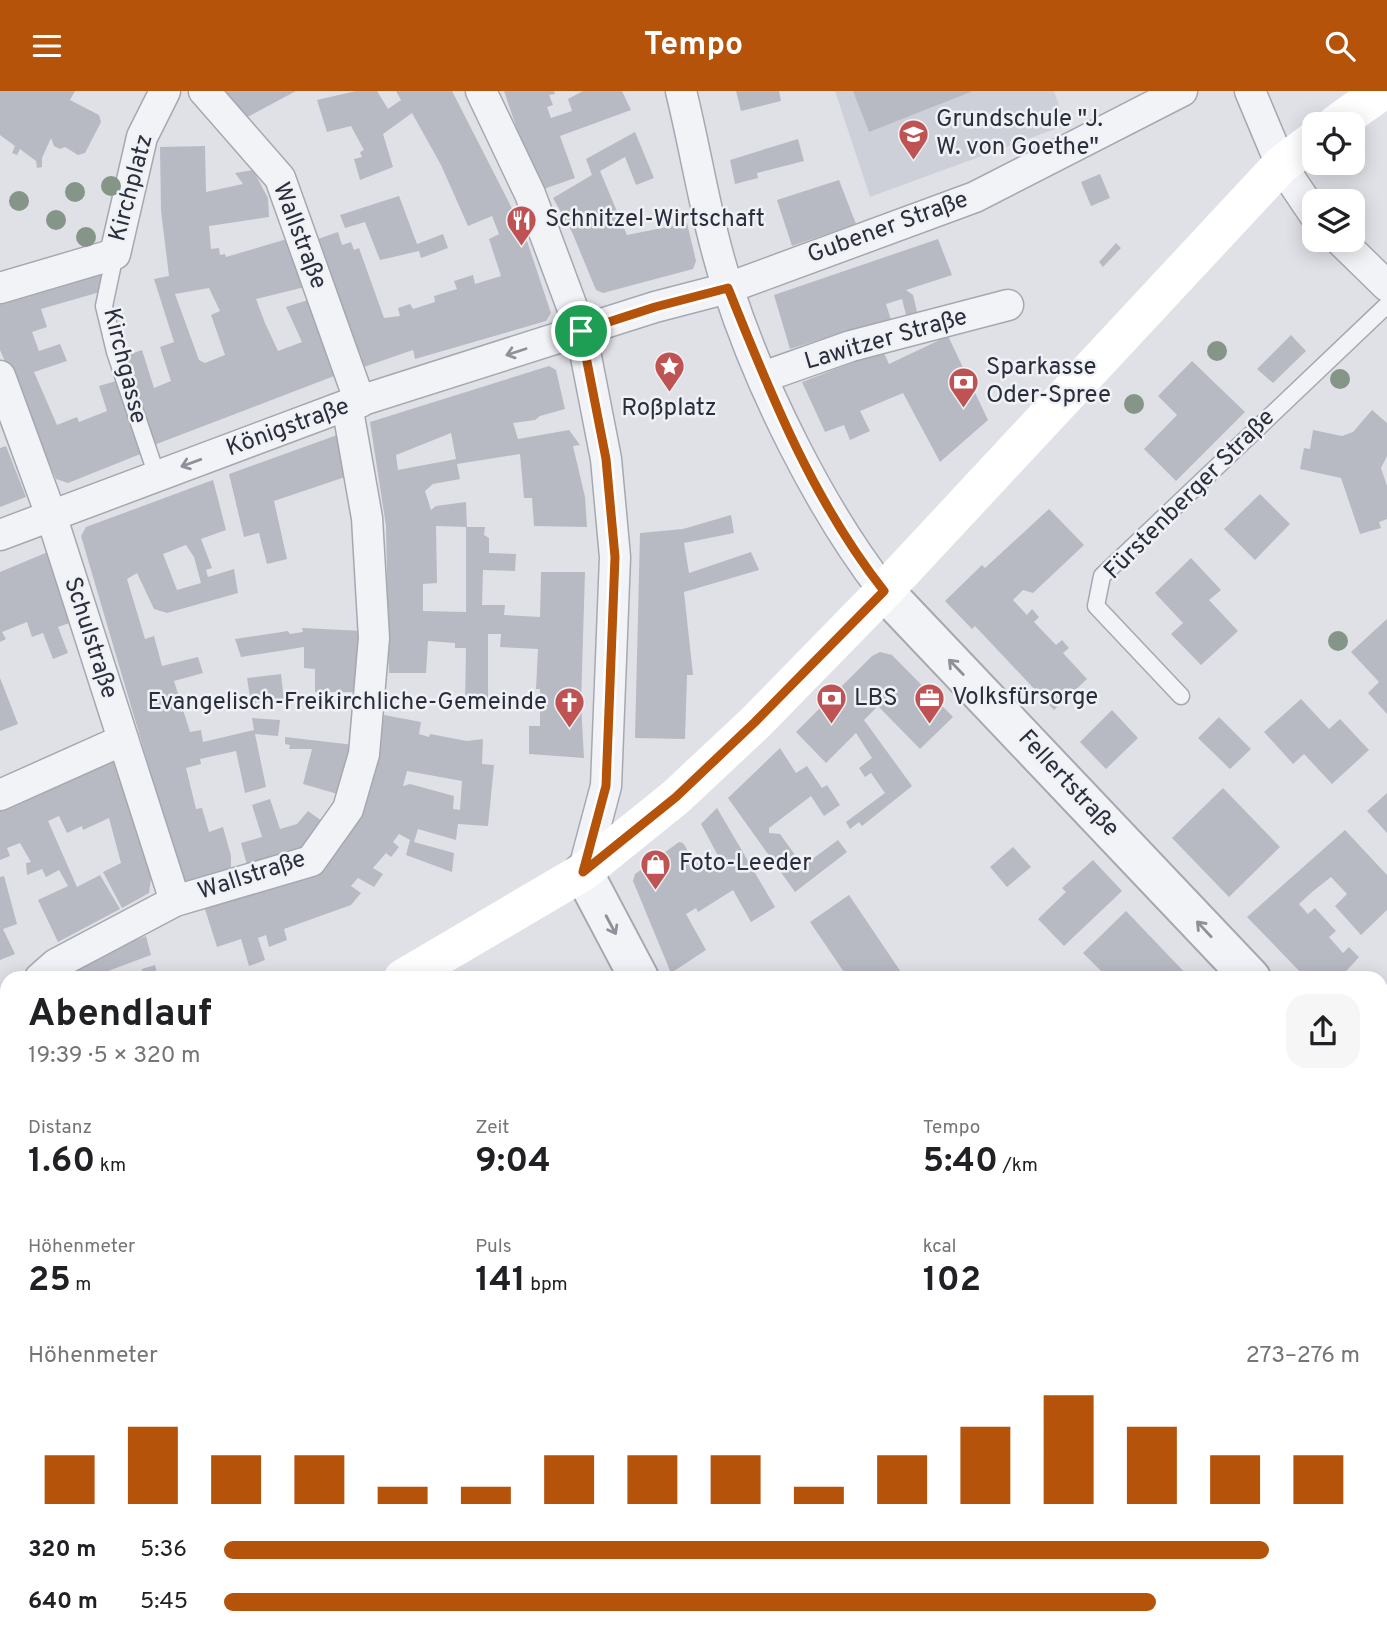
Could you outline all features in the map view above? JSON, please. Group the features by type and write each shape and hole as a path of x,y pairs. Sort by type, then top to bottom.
{"main road":[{"path":"1353,112 1382,91"},
{"path":"415,971 583,872 676,797 763,715 884,591 1280,165 1302,149"}],"street":[{"name":"Kirchplatz","path":"0,288 115,254 142,137 165,91"},
{"name":"Wallstraße","path":"48,971 56,964 176,901 311,861 348,809 364,754 374,638 367,518 354,404 280,179 204,91"},
{"path":"481,91 530,194 581,331 606,459 615,557 606,786 583,872 635,971"},
{"path":"681,91 728,288 764,377 781,417 848,541 884,591"},
{"name":"Gubener Straße","path":"581,331 655,307 728,288 975,197 1182,91"},
{"path":"1250,91 1280,165 1302,197"},
{"path":"1352,252 1387,286"},
{"name":"Lawitzer Straße","path":"764,377 852,346 1008,305"},
{"name":"Königstraße","path":"0,535 354,404 581,331"},
{"name":"Schulstraße","path":"0,376 51,515 176,901"},
{"name":"Fellertstraße","path":"884,591 1244,971"},
{"path":"0,795 122,740"}],"lane":[{"name":"Kirchgasse","path":"115,254 104,306 114,352 157,476"},
{"name":"Fürstenberger Straße","path":"1181,696 1096,607 1102,576 1387,305"}],"shaded area":[{"name":"Grundschule \"J. W. von Goethe\"","path":"835,91 1054,91 1066,125 870,197"}],"building":[{"path":"0,91 75,91 70,100 99,115 101,122 85,153 78,155 65,147 60,149 54,146 51,138 42,158 42,167 37,168 36,161 20,149 17,155 12,153 15,146 0,135"},
{"path":"224,91 296,91 240,121"},
{"path":"356,91 377,91 388,109 401,100 396,91 452,91 524,232 551,313 546,321 415,359 413,350 361,368 318,239 338,232 342,245 351,242 354,250 359,248 384,318 400,316 398,308 410,304 413,309 435,302 434,296 457,289 454,281 473,275 475,284 501,276 489,239 499,234 492,216 468,226 441,165 412,113 383,134 393,167 360,180 354,159 362,157 360,152 364,150 351,126 327,132 317,100"},
{"path":"504,91 554,91 555,94 549,95 553,105 547,107 551,118 572,111 568,99 583,91 622,91 631,110 560,136 575,178 538,191"},
{"path":"736,91 779,91 781,101 741,111"},
{"path":"853,91 973,91 869,132"},
{"path":"635,132 654,178 636,185 625,157 600,171 627,235 687,223 696,261 693,269 603,293 596,290 572,232 553,198 592,175 586,159"},
{"path":"798,139 804,161 757,173 758,178 735,184 730,160"},
{"path":"205,146 206,192 243,184 235,173 253,170 268,198 269,217 209,226 211,249 219,248 220,255 225,254 226,257 287,239 305,287 256,299 265,323 278,351 302,342 286,307 311,299 342,373 154,445 125,356 142,350 154,388 171,381 160,347 174,342 154,279 169,276 161,211 160,147","holes":["209,288 220,311 211,315 225,355 205,363 199,360 175,294"]},
{"path":"1100,174 1110,198 1091,206 1081,182"},
{"path":"839,180 856,224 792,246 777,200"},
{"path":"399,196 417,244 443,234 448,248 421,258 419,251 380,260 365,222 345,228 340,215"},
{"path":"938,239 952,275 906,290 913,295 919,320 908,323 902,299 886,304 893,326 860,336 857,328 790,349 774,295"},
{"path":"1116,243 1121,248 1103,267 1099,262"},
{"path":"103,266 100,292 41,309 47,327 32,332 39,351 60,344 67,361 34,372 57,425 77,417 79,422 107,411 99,386 116,381 143,453 68,483 56,479 0,350 0,297"},
{"path":"1291,335 1306,351 1273,383 1257,369"},
{"path":"948,336 988,420 940,462 903,393 860,411 870,431 850,440 844,425 825,432 802,382 883,351 889,364"},
{"path":"1192,361 1245,412 1176,481 1144,449 1177,415 1158,396"},
{"path":"549,366 556,370 565,409 535,420 513,423 518,439 569,430 580,445 573,446 585,497 587,527 534,526 532,498 524,498 520,454 457,464 460,479 433,484 425,491 431,510 436,506 466,502 467,527 485,527 484,535 489,538 489,553 516,554 515,571 483,570 482,605 505,605 504,615 540,617 541,572 585,572 581,704 584,758 529,754 529,726 540,726 540,689 536,689 538,649 500,647 501,634 488,634 488,705 465,705 466,648 455,648 455,643 428,641 426,673 389,673 386,526 370,422","holes":["451,433 456,459 398,470 396,455","436,526 466,527 466,612 423,611 423,584 437,583"]},
{"path":"1372,410 1387,423 1387,456 1381,468 1387,486 1387,519 1379,522 1381,528 1360,534 1341,478 1300,469 1304,448 1310,449 1313,430 1342,436 1353,432"},
{"path":"340,434 351,475 274,501 287,559 267,564 259,533 244,537 229,474"},
{"path":"6,446 26,497 0,507 0,448"},
{"path":"213,480 226,530 201,539 212,568 206,570 208,577 234,569 238,593 167,613 154,609 137,573 127,579 145,639 154,636 162,666 198,657 203,673 174,681 190,732 201,730 203,742 254,730 252,718 280,720 278,736 255,734 266,787 245,793 236,751 200,759 201,764 186,768 196,809 202,808 209,832 223,827 231,856 231,869 183,883 81,536 86,527","holes":["186,545 194,557 201,583 177,590 163,554"]},
{"path":"1260,494 1290,524 1255,560 1224,529"},
{"path":"1049,509 1084,545 1033,593 1023,590 1013,600 1027,615 1032,609 1039,617 1034,622 1056,645 1062,640 1069,648 1063,653 1087,679 1054,710 975,626 972,629 945,601 982,565 985,568"},
{"path":"731,515 734,533 684,543 689,573 751,552 759,570 684,592 693,675 687,675 685,739 635,738 640,533 683,529"},
{"path":"55,549 81,619 58,627 68,653 53,659 43,633 32,637 27,622 2,632 6,639 0,642 0,572"},
{"path":"1191,558 1221,590 1209,600 1238,631 1201,665 1171,634 1183,623 1155,593"},
{"path":"1387,619 1387,714 1368,693 1379,682 1351,652"},
{"path":"302,628 363,631 360,692 315,692 315,669 304,668 304,647 241,657 235,639 288,631 290,634 303,632"},
{"path":"880,652 892,655 953,717 920,749 878,706 864,720 912,786 862,826 859,822 850,829 846,822 885,793 871,773 865,777 859,768 872,758 856,733 826,763 796,732 872,656"},
{"path":"281,674 284,701 251,703 247,678"},
{"path":"0,678 18,724 0,731"},
{"path":"1301,699 1329,729 1340,719 1369,750 1332,784 1304,754 1293,764 1264,732"},
{"path":"1112,710 1138,738 1106,769 1080,742"},
{"path":"384,715 421,722 419,734 429,737 430,734 467,741 483,739 482,764 494,765 488,826 458,824 456,840 418,829 414,842 454,853 452,872 406,855 410,840 399,834 393,842 399,847 391,857 386,853 373,868 383,874 374,887 358,878 351,886 361,893 351,905 284,929 287,940 269,947 266,935 258,938 265,960 249,966 241,939 217,947 204,906 320,871 376,763","holes":["407,771 462,781 460,810 453,809 454,796 410,784 403,786"]},
{"path":"1219,717 1251,749 1230,769 1198,738"},
{"path":"285,737 354,745 341,795 303,784 312,749 289,749 290,745 285,744"},
{"path":"780,748 796,773 807,766 822,788 827,785 840,805 824,816 811,796 769,828 769,833 780,834 803,866 838,840 847,852 795,892 728,798"},
{"path":"116,757 153,865 149,893 122,908 103,872 121,863 109,818 83,830 82,826 67,833 59,816 48,821 77,887 100,875 120,909 58,942 38,900 68,886 59,870 46,877 42,869 27,875 26,863 31,862 20,843 7,848 10,856 0,860 0,811"},
{"path":"1223,788 1280,847 1229,897 1172,838"},
{"path":"1387,793 1387,833 1367,811"},
{"path":"270,799 280,829 297,824 308,811 326,824 307,846 247,865 241,843 262,837 252,805"},
{"path":"717,808 775,907 751,922 733,890 698,912 696,908 686,914 706,950 670,971 633,881 635,874 679,842 683,843 696,864 706,858 715,870 723,865 701,824"},
{"path":"1345,830 1387,875 1387,910 1361,935 1335,906 1347,894 1331,877 1299,904 1308,914 1315,908 1336,931 1329,937 1343,953 1349,947 1359,957 1346,971 1299,971 1247,917"},
{"path":"1013,847 1031,867 1007,887 990,867"},
{"path":"1093,860 1122,891 1064,946 1038,919 1066,892 1062,888"},
{"path":"4,876 17,924 3,929 15,954 0,960 0,877"},
{"path":"849,895 900,971 843,971 810,922"},
{"path":"1126,911 1183,971 1101,971 1083,953"},
{"path":"146,936 151,955 108,971 67,971 83,961"},
{"path":"155,965 156,971 142,971"}],"place":[{"name":"Grundschule \"J. W. von Goethe\"","path":"913,161"},
{"name":"Schnitzel-Wirtschaft","path":"522,247"},
{"name":"Roßplatz","path":"669,394"},
{"name":"Sparkasse Oder-Spree","path":"963,409"},
{"name":"Volksfürsorge","path":"929,725"},
{"name":"LBS","path":"831,726"},
{"name":"Evangelisch-Freikirchliche-Gemeinde","path":"570,730"},
{"name":"Foto-Leeder","path":"656,891"}],"route":[{"path":"728,288 781,417 848,541 884,591 755,722 676,797 583,872 606,786 615,557 606,459 581,331 655,307 728,288"}]}
